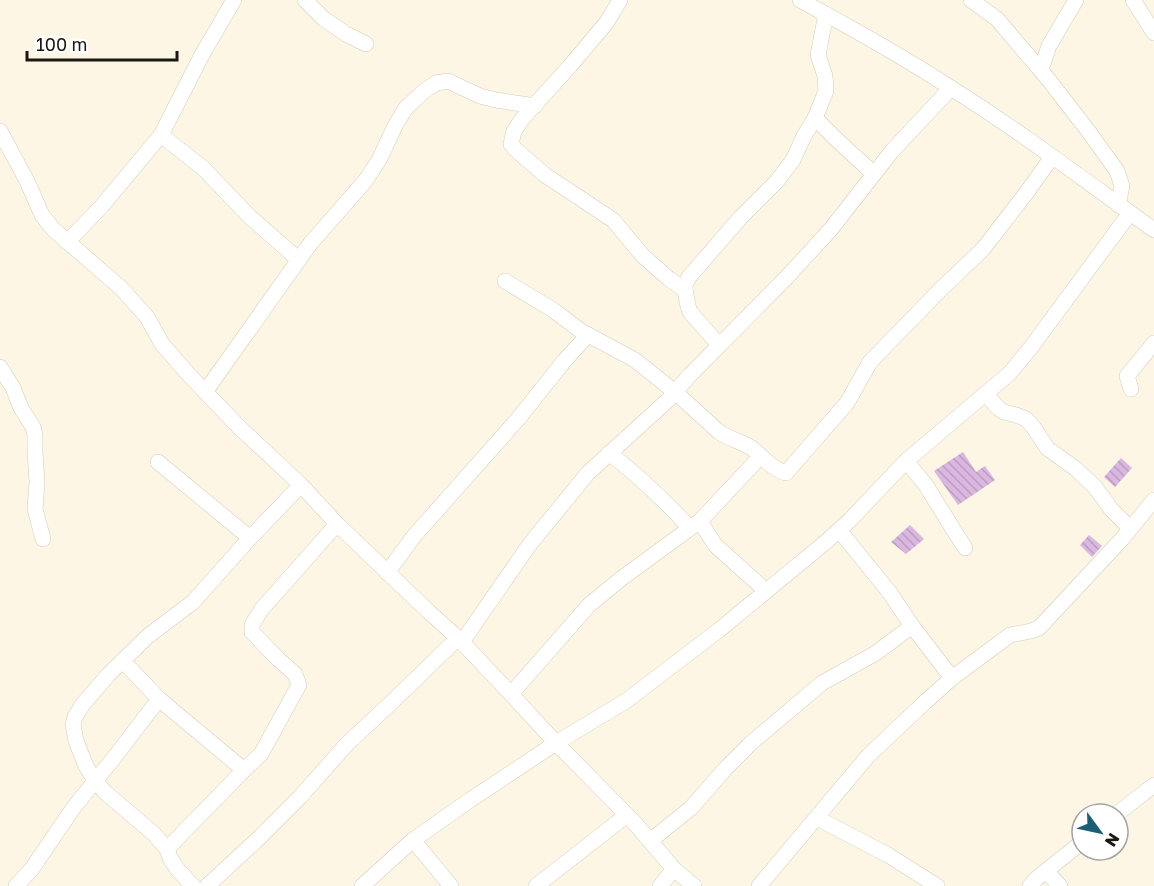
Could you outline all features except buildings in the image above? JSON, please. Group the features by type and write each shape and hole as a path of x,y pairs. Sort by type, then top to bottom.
{"street":[{"path":"67,242 102,207 161,135 203,53 234,0"},
{"path":"304,0 324,19 366,44"},
{"path":"620,0 606,22 570,66 522,119 514,131 512,144 545,175 613,220 649,261 669,279 686,290"},
{"path":"800,0 951,88 1154,230"},
{"path":"362,886 413,840 556,743 626,701 766,591 839,530 906,461 1010,373 1032,346 1124,209 1122,186 1117,171 1041,70 997,20 971,0"},
{"path":"1041,70 1049,46 1076,0"},
{"path":"1133,0 1154,33"},
{"path":"719,345 690,312 685,285 692,272 777,181 793,160 815,118 825,91 825,76 818,55 826,14"},
{"path":"205,392 310,244 366,180 405,109 423,92 436,83 448,81 480,96 535,106"},
{"path":"207,886 300,797 347,744 460,640 531,544 588,473 667,401 787,277 831,229 892,151 951,88"},
{"path":"815,118 874,174"},
{"path":"0,130 42,215 53,230 121,288 147,317 162,344 205,392 387,573 460,640 627,815 675,869 694,886"},
{"path":"161,135 203,168 249,216 299,260"},
{"path":"505,281 554,310 581,331 635,360 719,432 752,448 781,471 786,472 847,403 870,362 983,249 1052,157"},
{"path":"387,573 414,536 518,419 588,335"},
{"path":"1131,388 1127,376 1154,343"},
{"path":"0,367 33,427 37,482 35,510 43,539"},
{"path":"986,394 1004,412 1026,419 1047,448 1076,469 1095,487 1111,509 1130,528"},
{"path":"609,453 695,525 766,591"},
{"path":"511,694 589,605 695,525 761,456"},
{"path":"906,461 926,484 965,548"},
{"path":"158,462 250,538"},
{"path":"193,886 178,870 167,849 154,834 95,781 76,741 73,725 75,717 109,674 148,636 193,602 301,485"},
{"path":"759,886 868,756 952,678 1010,635 1039,628 1154,500"},
{"path":"167,849 261,754 299,685 295,674 252,632 252,625 261,610 337,524"},
{"path":"839,530 890,593 952,678"},
{"path":"650,841 691,808 751,743 822,683 876,653 912,626"},
{"path":"123,661 159,699 244,770"},
{"path":"16,886 31,870 74,807 159,699"},
{"path":"1130,806 1152,792"},
{"path":"536,886 627,815"},
{"path":"816,818 888,855 937,886"},
{"path":"413,840 451,886"},
{"path":"1030,886 1070,852"},
{"path":"660,886 675,869"},
{"path":"1046,871 1060,886"}]}
